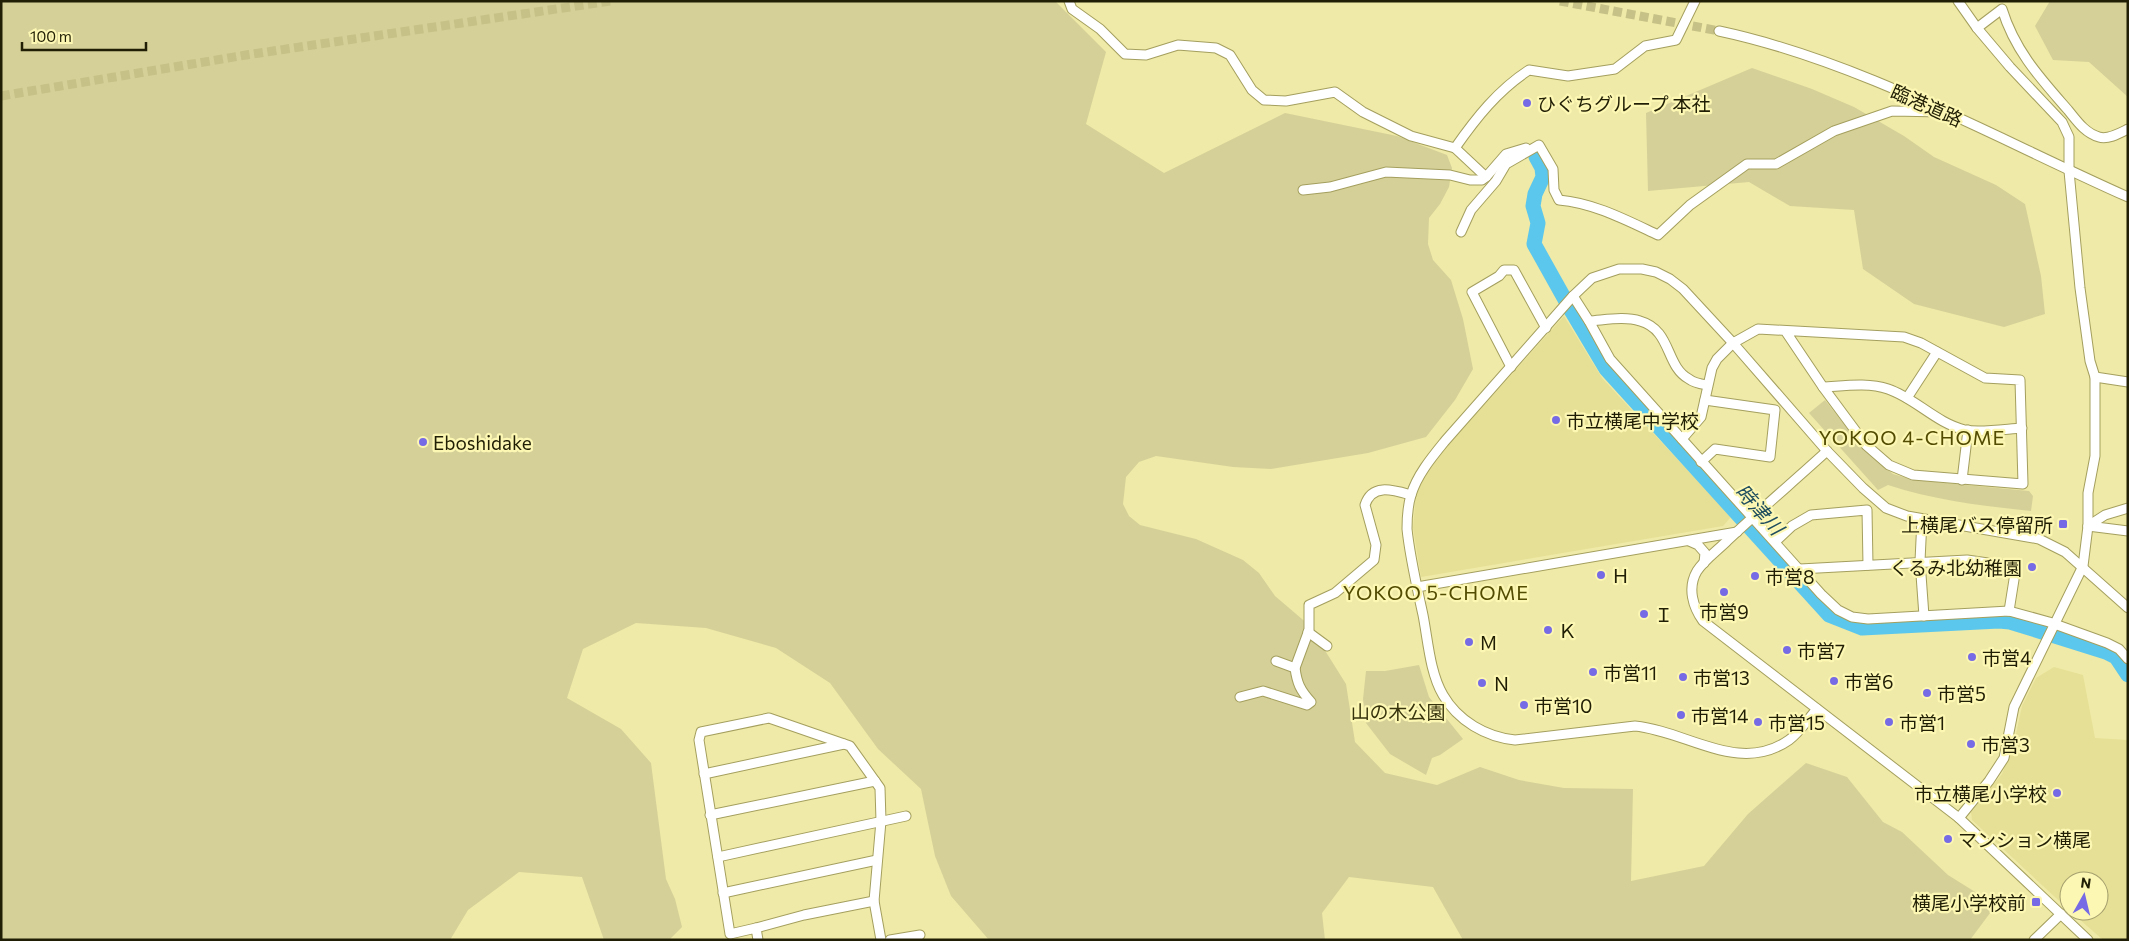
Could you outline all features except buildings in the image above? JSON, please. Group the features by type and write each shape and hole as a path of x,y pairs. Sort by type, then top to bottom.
{"street":[{"path":"1069,1 1072,10 1100,29 1125,54 1146,55 1178,45 1216,48 1230,55 1252,90 1264,100 1286,101 1335,92 1363,112 1411,136 1456,148 1486,177"},
{"path":"1456,148 1475,119 1512,81 1528,70 1568,76 1615,69 1645,46 1676,40 1695,1"},
{"path":"1958,1 1977,28 2010,67 2062,122 2069,137 2069,171 2080,288 2090,361 2095,377 2095,456 2088,493 2088,526 2082,566 2055,626 2014,707 2004,758 1989,781 1959,818"},
{"path":"1977,28 2002,5 2008,29 2032,70 2088,133 2101,138 2114,136 2128,129"},
{"name":"臨港道路","path":"1719,31 1791,49 1846,70 2128,198"},
{"path":"1539,145 1553,169 1554,190 1559,200 1572,201 1610,212 1658,235 1690,205 1747,164 1776,164 1834,131 1892,111 1942,112"},
{"path":"1304,190 1330,187 1386,172 1443,174 1470,180 1482,180 1506,154 1539,145"},
{"path":"1461,232 1471,210 1496,182 1506,164 1539,145"},
{"path":"1817,709 1790,740 1768,752 1731,754 1650,727 1635,726 1515,740 1500,738 1481,731 1461,717 1444,696 1436,679 1407,528 1411,495 1429,462 1573,296 1592,278 1619,269 1642,269 1656,272 1670,279 1683,289 1733,342 1827,451 1862,488 1886,508 1922,519 2039,539 2065,552 2128,608"},
{"path":"1511,367 1472,292 1499,276 1504,270 1514,270 1546,328"},
{"path":"1573,296 1610,359 1701,462 1821,594 1838,610 1868,620 2009,611 2049,622 2055,626 2107,643 2119,649 2128,659"},
{"path":"1589,321 1640,320 1653,326 1661,334 1678,370 1688,379 1707,385"},
{"path":"1682,440 1701,417 1707,385 1717,359 1733,342 1758,329 1904,337 1937,352 1985,378 2020,380 2023,484 1913,475 1889,465 1866,445 1823,387 1786,332"},
{"path":"1907,398 1937,352"},
{"path":"2095,377 2128,382"},
{"path":"1823,387 1865,386 1887,388 1952,426 1968,430 2022,428"},
{"path":"1701,462 1714,449 1770,457 1775,410 1705,400"},
{"path":"1962,480 1968,430"},
{"path":"1827,451 1704,563 1697,572 1693,586 1692,600 1696,610 1703,621 1959,818 2059,912"},
{"path":"1240,697 1263,691 1307,705 1311,702 1297,684 1295,668 1308,632 1309,605 1335,593 1374,560 1376,545 1365,505 1373,492 1386,489 1411,495"},
{"path":"2088,526 2105,515 2128,508"},
{"path":"1775,542 1792,526 1811,516 1867,510 1868,565"},
{"path":"1922,519 1920,561 1924,616"},
{"path":"2088,526 2128,531"},
{"path":"1417,587 1737,532"},
{"path":"1689,541 1698,545 1705,553 1704,563"},
{"path":"1800,569 1966,560 2016,567 2009,611"},
{"path":"1308,632 1327,646"},
{"path":"1276,661 1295,668"},
{"path":"874,901 804,915 730,934 698,740 701,732 769,718 850,746 880,788 881,821 874,901 881,940"},
{"path":"704,774 844,744"},
{"path":"710,815 875,781"},
{"path":"718,857 906,816"},
{"path":"724,893 877,860"},
{"path":"2034,940 2059,916"},
{"path":"2068,921 2088,940"},
{"path":"756,928 758,940"},
{"path":"890,940 920,935"}],"shaded area":[{"name":"市立横尾中学校","path":"1564,316 1602,378 1731,517 1723,526 1421,577 1413,528 1416,493 1433,462"},
{"name":"市立横尾小学校","path":"2054,667 2083,675 2095,738 2128,740 2128,940 2103,940 2081,921 2109,921 2109,871 2059,871 2059,901 1972,820 1971,812 2002,774 2014,743 2022,706 2036,678"}],"green space":[{"path":"1,1 1055,1 1106,52 1086,124 1164,173 1285,113 1397,136 1447,155 1452,168 1449,187 1440,204 1429,218 1428,244 1433,260 1451,280 1463,319 1473,369 1455,400 1426,437 1368,453 1271,469 1233,467 1156,456 1139,462 1126,477 1123,504 1129,516 1140,525 1196,539 1243,560 1259,573 1275,596 1309,625 1346,684 1355,742 1385,773 1437,785 1480,767 1519,780 1564,788 1633,789 1631,881 1704,866 1748,814 1806,763 1847,777 1883,822 1902,832 1948,875 1996,905 1970,940 1463,940 1433,887 1349,877 1322,913 1325,940 989,940 951,896 935,856 921,789 878,749 830,683 776,648 706,628 636,623 583,649 567,698 621,729 651,763 666,879 675,899 682,927 669,940 604,940 582,877 519,872 468,910 450,940 1,940"},
{"path":"2050,1 2128,1 2128,97 2089,62 2053,60 2035,26"},
{"path":"1752,68 1812,89 1854,107 1904,136 1934,157 1996,185 2025,204 2041,276 2045,314 2004,327 1914,304 1863,269 1854,210 1790,206 1749,182 1648,191 1646,113"},
{"path":"1825,400 1866,452 1893,474 1914,480 2029,491 2033,496 2031,511 1958,502 1888,485 1878,490 1809,413"},
{"name":"山の木公園","path":"1419,665 1429,697 1463,739 1440,755 1432,758 1426,775 1390,754 1366,723 1363,699 1366,671 1385,671"}],"waterway":[{"name":"時津川","path":"1536,157 1542,168 1543,177 1535,194 1533,206 1538,223 1534,244 1606,369 1829,615 1862,628 2010,622 2106,652 2116,657 2128,675"}],"tunnel":[{"path":"1,96 246,55 610,1"},
{"path":"1560,1 1719,31"}],"place":[{"name":"ひぐちグループ 本社","path":"1527,103"},
{"name":"市立横尾中学校","path":"1556,420"},
{"name":"Eboshidake","path":"423,442"},
{"name":"上横尾バス停留所","path":"2063,524"},
{"name":"くるみ北幼稚園","path":"2032,567"},
{"name":"Ｈ","path":"1601,575"},
{"name":"市営8","path":"1755,576"},
{"name":"市営9","path":"1724,592"},
{"name":"Ｉ","path":"1644,614"},
{"name":"Ｋ","path":"1548,630"},
{"name":"Ｍ","path":"1469,642"},
{"name":"市営7","path":"1787,650"},
{"name":"市営4","path":"1972,657"},
{"name":"市営11","path":"1593,672"},
{"name":"市営13","path":"1683,677"},
{"name":"市営6","path":"1834,681"},
{"name":"Ｎ","path":"1482,683"},
{"name":"市営5","path":"1927,693"},
{"name":"市営10","path":"1524,705"},
{"name":"市営14","path":"1681,715"},
{"name":"市営15","path":"1758,722"},
{"name":"市営1","path":"1889,722"},
{"name":"市営3","path":"1971,744"},
{"name":"市立横尾小学校","path":"2057,793"},
{"name":"マンション横尾","path":"1948,839"},
{"name":"横尾小学校前","path":"2036,902"}],"district":[{"name":"YOKOO 4-CHOME","path":"1912,437"},
{"name":"YOKOO 5-CHOME","path":"1436,592"}]}
